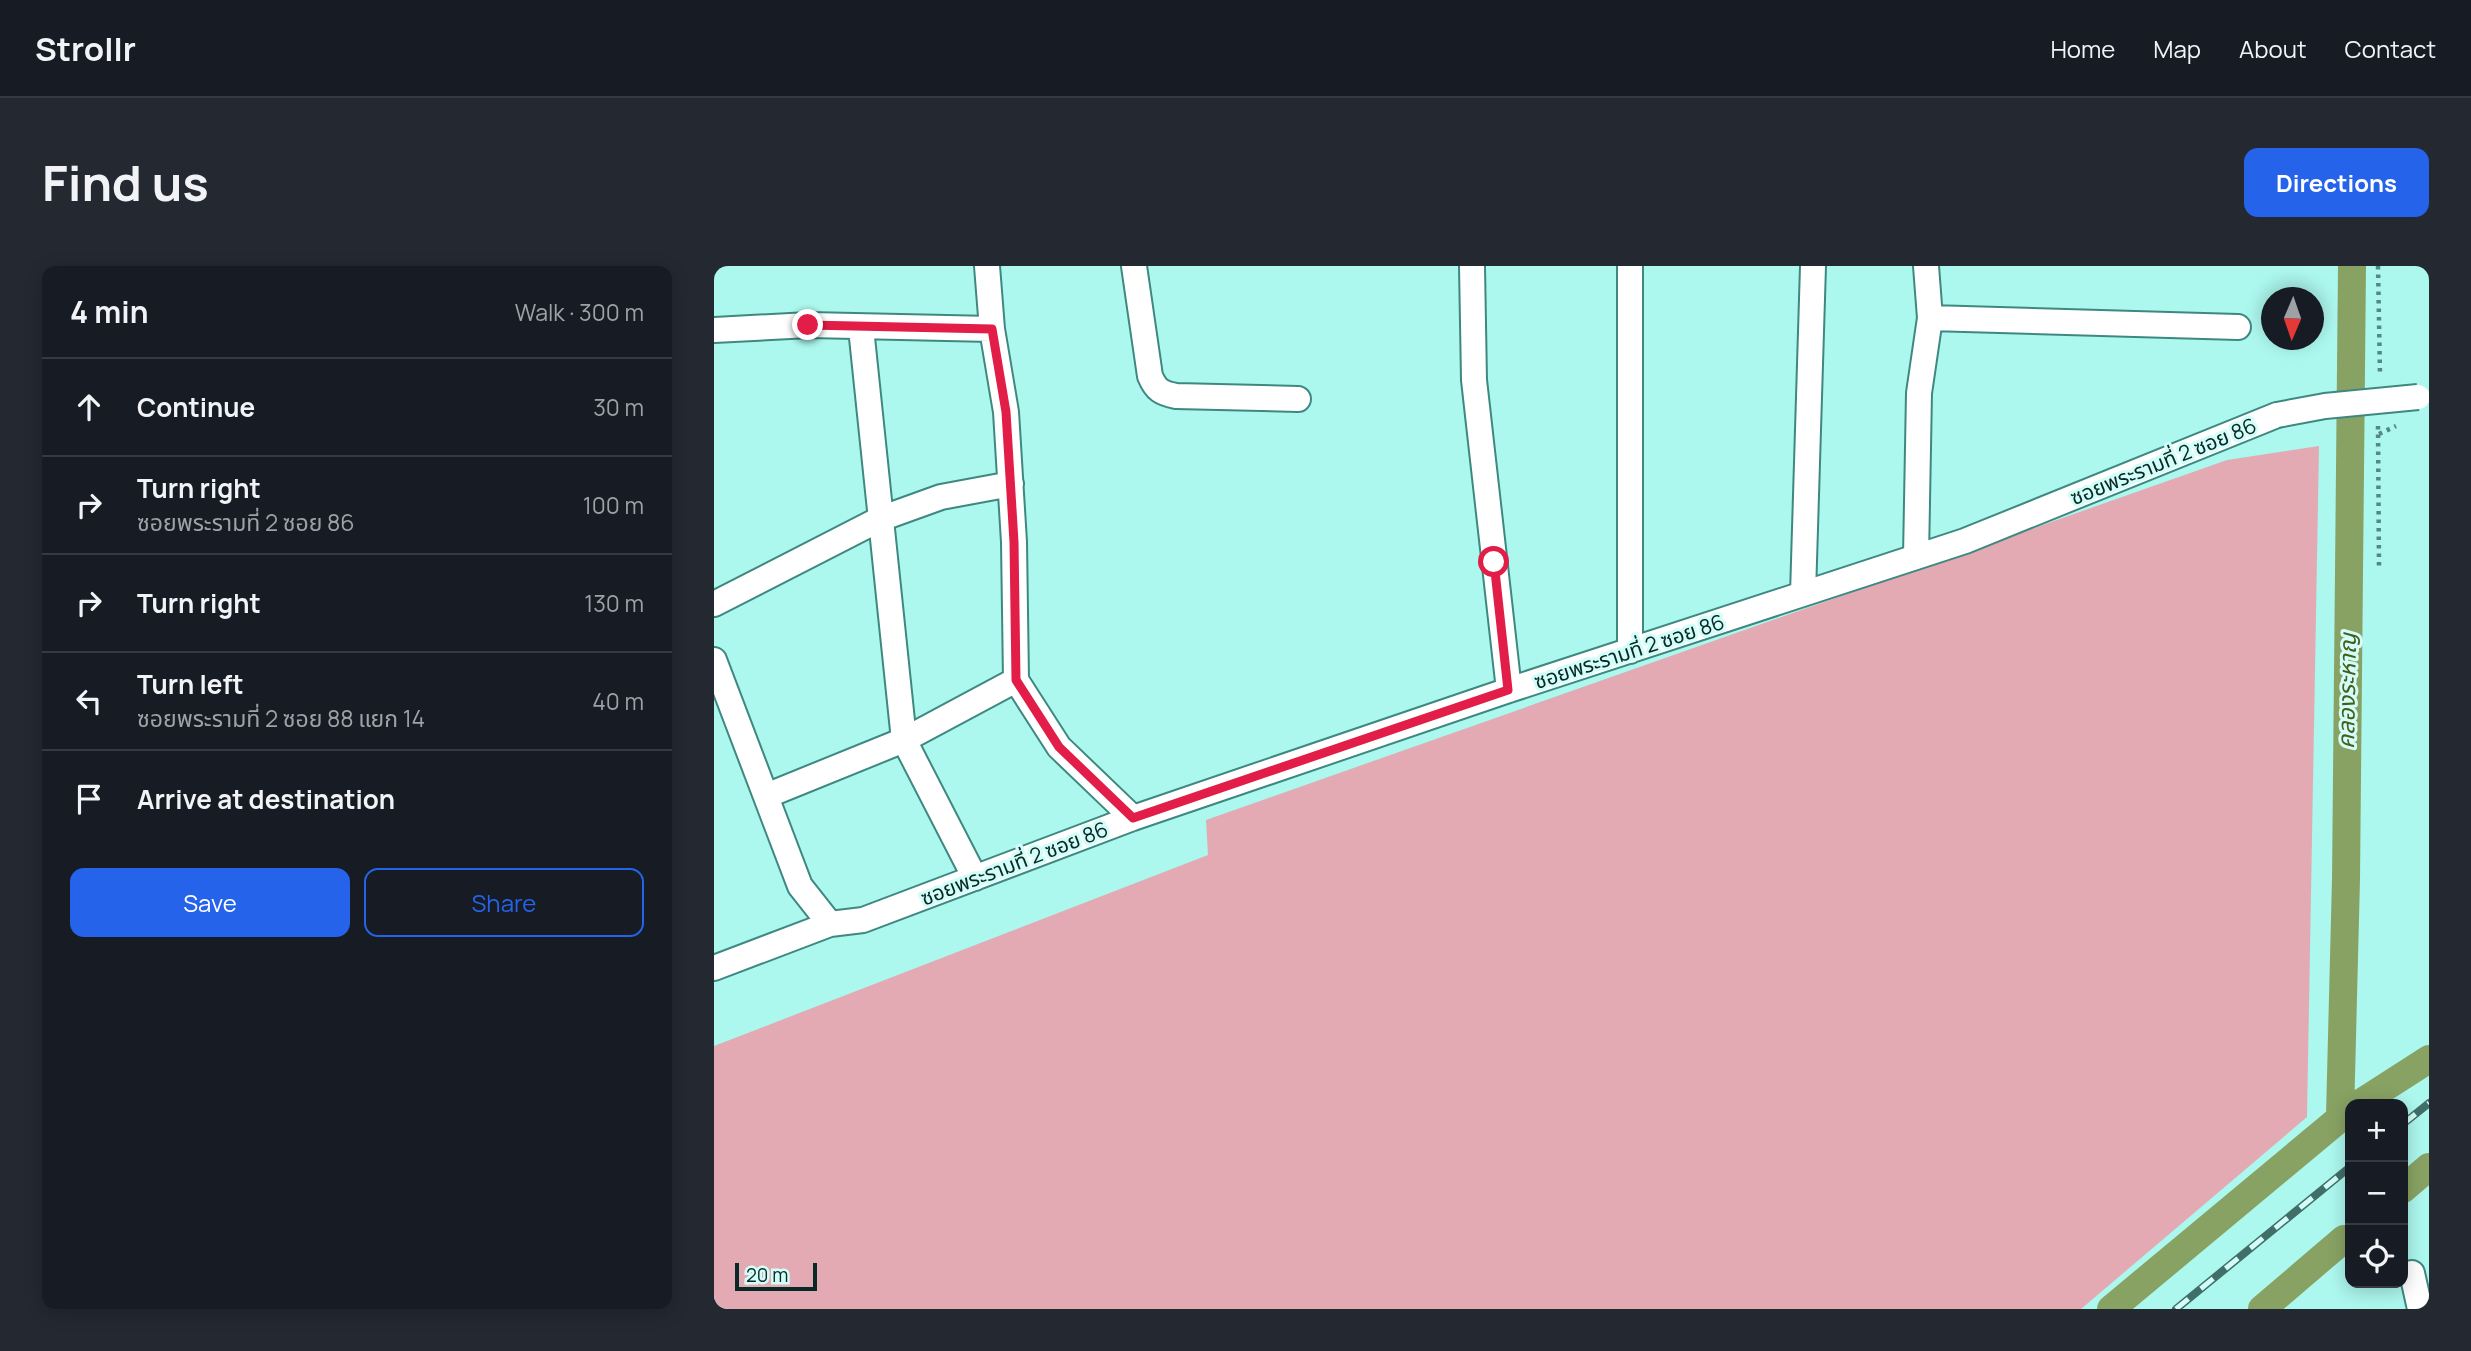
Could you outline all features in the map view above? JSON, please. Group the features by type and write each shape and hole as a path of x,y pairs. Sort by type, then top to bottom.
{"street":[{"path":"987,266 992,329 1006,412 1014,542 1016,680 1059,747 1133,818"},
{"path":"1134,266 1150,376 1155,388 1175,396 1298,399"},
{"path":"1472,266 1474,380 1508,690"},
{"path":"1630,266 1630,651"},
{"path":"1803,594 1813,266"},
{"path":"1916,557 1919,393 1930,318 1926,266"},
{"path":"1930,318 2238,327"},
{"path":"714,330 808,325 992,329"},
{"path":"861,328 904,740 975,878"},
{"name":"ซอยพระรามที่ 2 ซอย 86","path":"714,968 830,924 863,919 1133,818 1508,690 1965,541 2277,415 2325,406 2423,397"},
{"path":"714,604 880,519 941,497 1011,484"},
{"path":"714,660 800,886 830,924"},
{"path":"765,796 904,740 1016,680"},
{"path":"2412,1273 2420,1309"}],"shaded area":[{"path":"2319,446 2307,1117 2081,1309 714,1309 714,1046 1208,855 1206,820 2227,460"}],"waterway":[{"name":"คลองระหาญ","path":"2340,1116 2346,879 2352,266"},
{"path":"2367,1099 2429,1059"},
{"path":"2111,1309 2345,1114"},
{"path":"2408,1185 2429,1167"},
{"path":"2262,1309 2344,1239"}],"railway":[{"path":"2408,1120 2429,1103"},
{"path":"2176,1309 2345,1171"}],"route":[{"path":"808,325 992,329 1006,412 1014,542 1016,680 1059,747 1133,818 1508,690 1494,562"}]}
